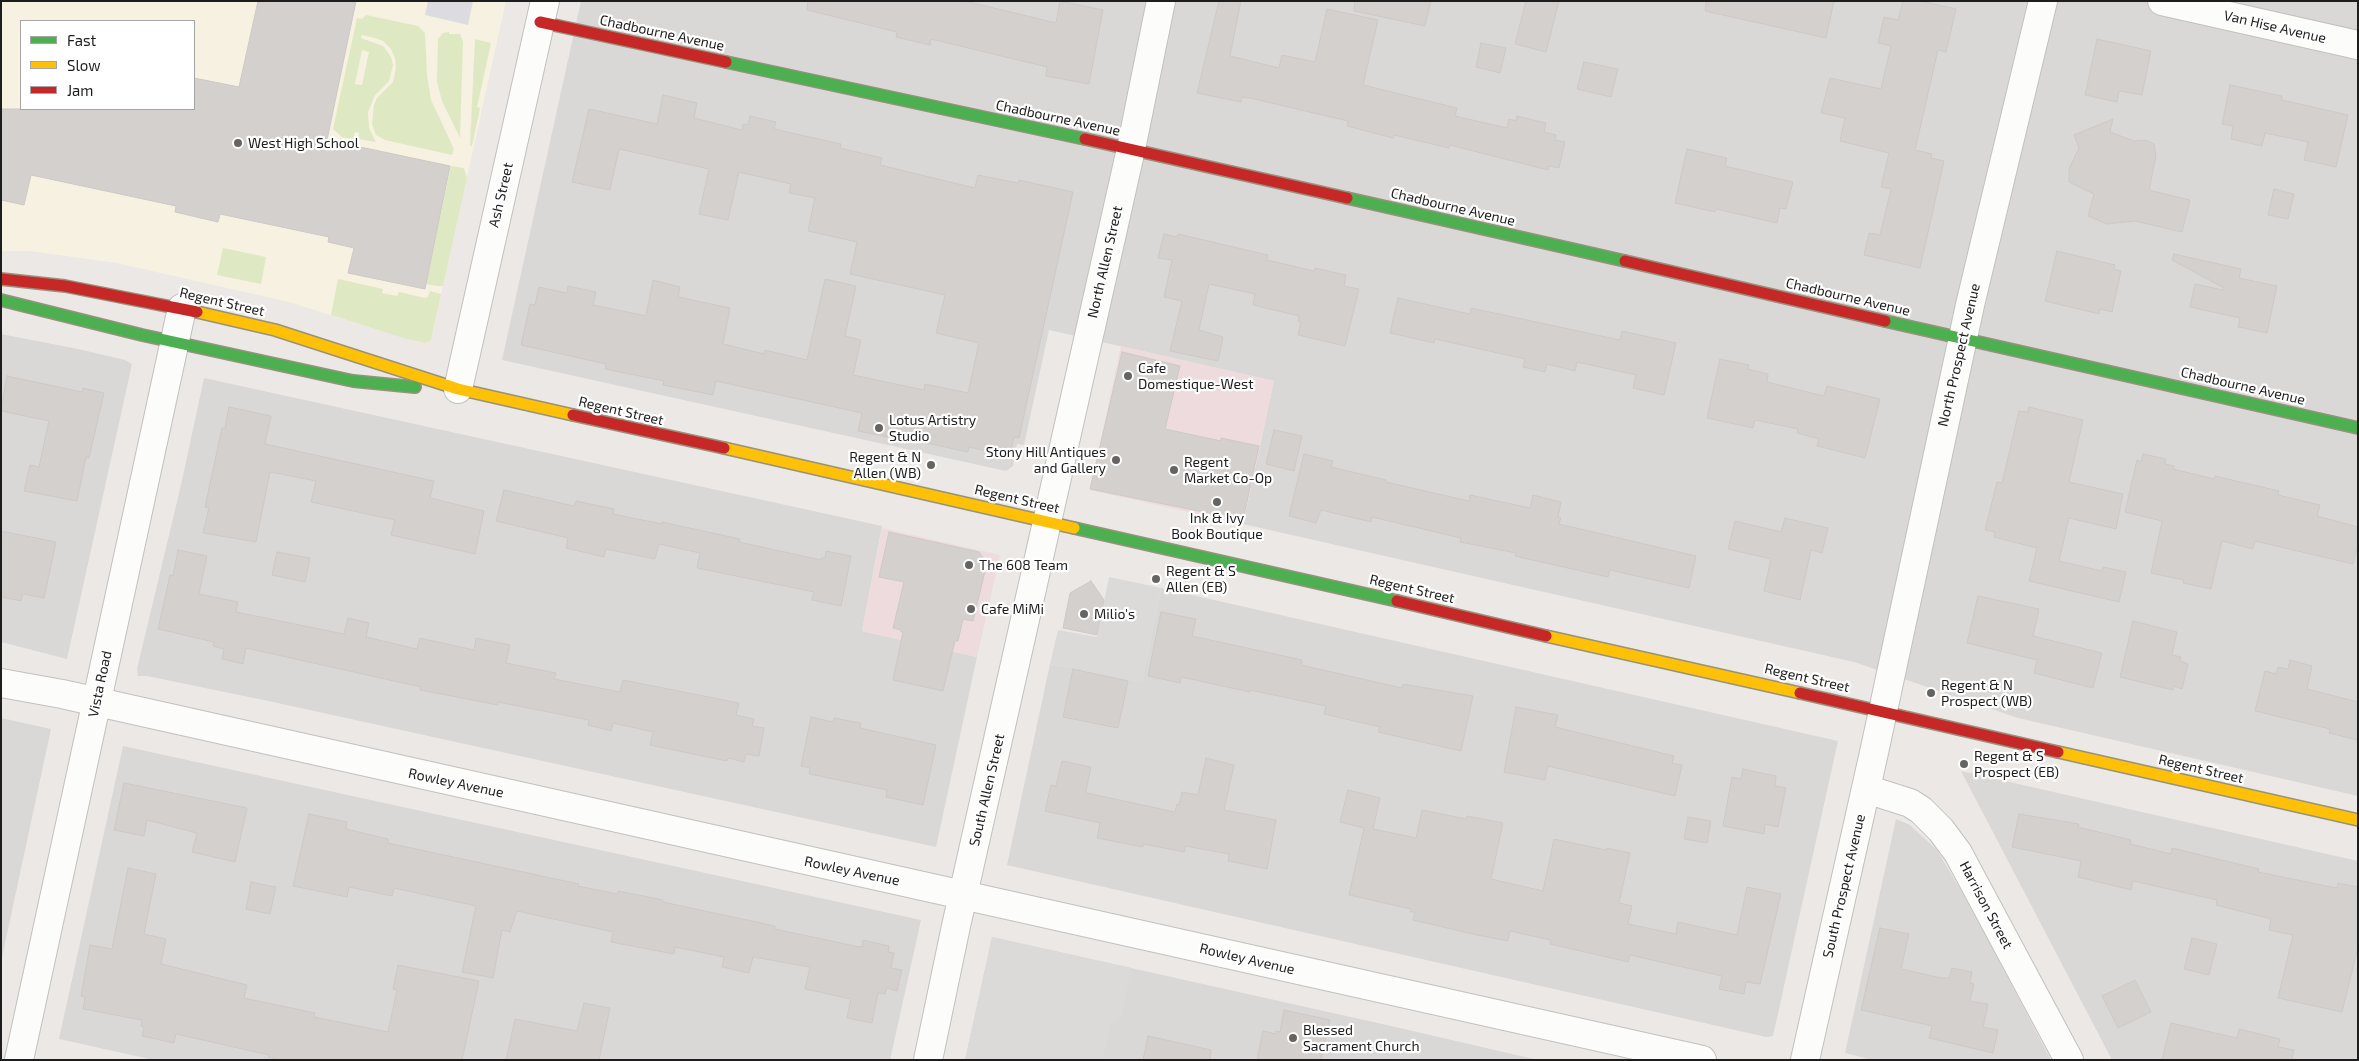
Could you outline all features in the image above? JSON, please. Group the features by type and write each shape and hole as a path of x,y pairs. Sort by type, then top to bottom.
{"main road":[{"name":"Chadbourne Avenue","path":"542,12 1131,149 2358,428"},
{"name":"Regent Street","path":"1,279 65,286 182,308 275,330 458,389 2358,820"},
{"name":"Regent Street","path":"1,300 175,342 352,381 395,386 458,389"}],"street":[{"name":"North Allen Street","path":"1048,522 1131,149 1161,1"},
{"name":"North Prospect Avenue","path":"1883,711 1962,339 2043,1"},
{"name":"Van Hise Avenue","path":"2162,1 2358,45"},
{"name":"Ash Street","path":"458,389 542,12"},
{"name":"Vista Road","path":"19,1060 182,308"},
{"name":"South Allen Street","path":"928,1060 963,896 1048,522"},
{"name":"Rowley Avenue","path":"1,683 96,702 1702,1060"},
{"name":"South Prospect Avenue","path":"1805,1060 1883,711"},
{"name":"Harrison Street","path":"1866,789 1910,804 1921,810 1941,830 1958,853 2070,1060"}],"shaded area":[{"name":"West High School","path":"1,1 506,1 431,340 425,343 403,338 289,302 116,263 30,251 1,251"},
{"path":"428,1 473,1 468,25 425,15"},
{"path":"581,1 2358,1 2358,796 2018,718 1854,662 1243,524 1274,381 1049,330 1024,445 1017,444 1013,466 1006,471 502,360"},
{"path":"1,334 78,349 125,360 132,364 67,659 1,642"},
{"path":"1121,346 1274,381 1243,524 1090,490"},
{"path":"204,378 882,526 862,631 977,657 936,847 273,702 147,676 138,676 137,669 181,485"},
{"path":"882,528 1000,555 977,657 862,631"},
{"path":"1109,577 1161,588 1142,683 1050,664 1058,630 1097,637"},
{"path":"1161,588 1838,741 1773,1036 1766,1037 1007,865 1050,664 1142,682"},
{"path":"1,718 51,729 1,962"},
{"path":"123,746 921,920 890,1060 154,1060 59,1039"},
{"path":"1961,771 2358,861 2358,1060 2112,1060"},
{"path":"1896,819 1910,825 1937,850 1974,913 2051,1060 1872,1060 1845,1053"},
{"name":"Blessed Sacrament Church","path":"992,937 1391,1026 1538,1060 965,1060"},
{"path":"992,937 1132,968 1121,1018 1110,1025 1103,1060 965,1060"}],"green space":[{"path":"366,15 418,26 425,33 427,75 431,100 454,149 452,155 385,140 376,135 372,124 374,105 377,98 393,82 396,68 395,58 391,49 383,41 362,35 361,38 383,46 391,57 393,65 389,81 375,95 368,112 369,128 376,142 358,139 359,133 355,132 353,139 342,137 333,129 357,18 362,19","holes":["362,50 369,52 362,85 355,84"]},
{"path":"449,32 449,34 460,34 463,42 460,138 442,101 437,82 438,39 443,33"},
{"path":"475,39 491,43 477,107 480,108 472,146 470,146"},
{"path":"451,166 464,168 467,178 443,286 438,286 426,284"},
{"path":"223,248 266,257 261,284 217,275"},
{"path":"338,279 383,289 382,293 397,296 399,292 425,298 428,297 430,291 441,294 431,340 425,343 403,338 331,315"}],"building":[{"name":"West High School","path":"258,1 356,1 327,140 450,166 425,289 348,273 354,248 328,242 329,237 220,214 218,222 175,212 176,206 31,175 24,205 1,200 1,109 195,110 195,78 239,87"},
{"path":"808,1 965,1 1056,23 1060,1 1103,10 1089,84 1046,76 1047,67 931,39 930,45 896,37 897,32 807,10"},
{"path":"1219,1 1241,1 1230,56 1279,68 1282,55 1315,62 1327,9 1378,20 1363,85 1457,108 1455,116 1507,128 1509,119 1516,121 1517,116 1546,123 1544,132 1556,135 1555,140 1565,142 1559,168 1549,166 1548,170 1450,145 1449,148 1394,135 1393,138 1347,126 1348,121 1254,99 1242,97 1241,102 1197,93"},
{"path":"1355,1 1431,1 1425,26 1354,11"},
{"path":"1526,1 1559,1 1546,52 1515,44"},
{"path":"1706,1 1834,1 1826,38 1705,11"},
{"path":"1903,1 1921,1 1956,9 1946,52 1938,50 1915,150 1932,154 1931,158 1944,161 1920,268 1864,255 1869,233 1880,235 1891,189 1881,187 1889,153 1840,141 1845,118 1821,113 1830,78 1881,89 1891,46 1878,43 1884,17 1898,20"},
{"path":"2097,39 2151,51 2142,95 2119,91 2117,102 2085,95"},
{"path":"1481,43 1506,48 1500,73 1476,67"},
{"path":"1584,62 1618,69 1611,97 1577,89"},
{"path":"2230,85 2282,96 2282,100 2348,115 2336,167 2304,160 2308,142 2265,133 2262,146 2231,139 2233,126 2222,124"},
{"path":"663,95 697,103 694,118 742,130 743,124 748,125 750,116 776,122 774,129 841,144 840,148 882,158 880,165 975,188 978,175 1018,183 1019,180 1073,192 1019,438 1014,437 1010,456 969,447 968,452 899,437 898,439 858,431 862,413 716,381 713,395 663,385 664,381 605,369 606,364 521,345 530,304 535,305 539,287 567,293 568,286 596,292 593,305 646,316 653,280 680,287 678,297 730,308 723,344 764,354 765,350 807,360 825,279 856,286 845,336 861,340 853,375 924,390 925,384 968,393 979,343 936,333 945,295 850,274 857,242 808,231 815,198 789,193 791,184 739,172 728,220 699,214 709,169 619,149 610,190 572,182 589,109 657,124"},
{"path":"2113,119 2110,132 2134,141 2146,140 2154,144 2156,156 2149,190 2190,200 2182,232 2135,221 2107,224 2088,216 2094,194 2069,182 2069,169 2079,148 2074,135"},
{"path":"1687,149 1727,158 1725,166 1793,182 1786,209 1780,208 1777,223 1716,209 1715,212 1675,203"},
{"path":"2274,189 2294,194 2288,219 2268,215"},
{"path":"1164,234 1177,237 1178,234 1268,255 1267,260 1314,271 1315,268 1346,275 1344,286 1359,289 1345,346 1298,335 1301,322 1298,321 1299,316 1253,305 1255,294 1209,284 1199,330 1223,337 1218,361 1170,351 1182,301 1164,297 1172,260 1158,258"},
{"path":"2057,251 2115,265 2114,269 2121,271 2112,312 2100,309 2099,314 2045,301"},
{"path":"2174,254 2241,269 2239,278 2277,286 2267,333 2238,327 2240,318 2190,307 2195,284 2223,290 2224,288 2172,260"},
{"path":"1398,298 1470,314 1471,308 1620,340 1622,331 1676,343 1664,395 1633,388 1636,375 1577,362 1575,371 1547,364 1545,372 1523,367 1525,359 1435,339 1434,343 1390,333"},
{"path":"1122,352 1180,366 1165,429 1221,441 1221,438 1259,446 1243,520 1090,489"},
{"path":"1720,359 1749,365 1748,369 1768,374 1767,382 1824,396 1827,386 1880,399 1865,458 1817,446 1819,439 1797,433 1798,429 1755,420 1753,428 1707,418"},
{"path":"7,376 82,392 83,388 104,393 89,458 86,457 77,501 24,491 30,465 39,467 49,421 1,411"},
{"path":"229,407 271,416 265,444 434,481 430,498 484,511 475,554 391,535 395,520 311,502 316,481 270,472 256,542 203,533 209,508 205,507 222,428 225,428"},
{"path":"2029,407 2083,420 2069,482 2123,494 2116,529 2069,518 2059,561 2102,571 2103,567 2126,572 2119,602 2029,581 2037,548 1994,537 1995,532 1985,530 1997,482 2002,483 2019,411 2028,412"},
{"path":"1274,430 1302,436 1294,471 1266,464"},
{"path":"1304,454 1333,461 1331,467 1469,501 1470,495 1530,508 1533,495 1561,502 1558,517 1561,518 1559,524 1696,556 1689,588 1610,570 1608,577 1515,556 1516,553 1460,542 1461,538 1372,517 1371,522 1321,510 1316,523 1289,516"},
{"path":"2143,454 2166,459 2165,464 2174,466 2173,469 2214,479 2215,476 2279,491 2278,495 2320,505 2317,516 2358,527 2358,545 2353,564 2255,541 2253,549 2222,541 2211,589 2183,583 2184,580 2151,573 2162,521 2125,512 2137,460 2141,462"},
{"path":"504,490 574,506 576,501 614,509 613,514 662,524 662,522 740,539 739,542 821,560 821,558 825,558 826,551 851,556 841,606 812,600 814,592 697,568 700,553 659,544 655,559 606,549 604,557 566,548 568,538 496,521"},
{"path":"1785,518 1828,528 1822,553 1811,550 1800,600 1764,591 1771,559 1728,549 1735,521 1781,532"},
{"path":"1,531 56,542 44,598 23,594 21,601 1,597"},
{"path":"889,532 979,552 987,563 973,621 963,619 958,641 955,641 943,691 893,680 903,632 893,628 904,582 879,577"},
{"path":"178,550 207,556 199,594 238,602 236,612 344,634 348,618 369,623 366,637 417,649 420,638 474,650 476,638 510,645 506,663 556,673 554,679 620,692 623,680 739,703 736,715 754,719 752,726 764,728 759,756 746,754 744,762 728,758 727,761 650,745 653,732 613,723 611,731 588,725 589,720 498,702 498,705 420,690 421,687 246,648 243,664 222,659 224,649 213,646 214,642 158,629 170,575 173,576"},
{"path":"277,552 310,558 305,582 272,575"},
{"name":"Milio's","path":"1091,581 1104,600 1097,635 1063,628 1070,593"},
{"path":"1978,596 2039,609 2033,636 2102,653 2093,688 2034,673 2037,660 1967,643"},
{"path":"1161,612 1196,619 1192,636 1302,660 1301,665 1402,688 1403,684 1473,696 1461,751 1378,732 1380,727 1324,714 1326,706 1181,677 1180,683 1148,676"},
{"path":"2133,621 2177,632 2172,655 2181,657 2180,661 2188,664 2182,689 2174,686 2173,690 2120,677"},
{"path":"2290,660 2312,666 2307,689 2358,702 2358,740 2329,733 2330,729 2255,711 2265,671 2276,674 2278,667 2288,669"},
{"path":"1073,669 1128,681 1118,728 1063,717"},
{"path":"1516,707 1558,715 1555,727 1674,756 1672,763 1682,765 1675,796 1548,766 1545,780 1504,772"},
{"path":"811,717 833,722 834,718 861,723 860,728 936,745 923,805 886,797 887,790 809,774 810,768 801,766"},
{"path":"1206,758 1234,765 1224,810 1276,820 1267,869 1228,861 1229,854 1185,846 1185,852 1143,844 1143,847 1097,838 1100,823 1045,811 1051,785 1056,786 1062,761 1091,767 1087,793 1175,812 1182,792 1198,795"},
{"path":"1743,769 1776,776 1775,786 1786,788 1778,827 1765,824 1764,834 1723,826 1732,777 1741,779"},
{"path":"124,783 247,808 235,862 192,852 197,833 147,820 144,836 114,830"},
{"path":"1348,790 1380,798 1373,829 1416,838 1422,810 1466,819 1467,816 1503,823 1491,879 1543,891 1554,839 1630,853 1619,903 1632,906 1628,924 1676,934 1678,922 1737,935 1747,887 1781,894 1760,984 1746,982 1744,994 1719,989 1722,976 1630,955 1628,962 1550,944 1551,940 1510,931 1508,941 1477,935 1413,920 1415,912 1410,912 1411,909 1349,895 1364,828 1340,822"},
{"path":"309,814 347,822 346,829 388,839 388,843 579,884 578,886 617,894 618,891 663,900 663,902 775,926 775,929 855,946 862,947 863,940 889,946 888,952 894,953 891,968 902,970 897,991 887,988 885,994 878,993 872,1023 847,1018 851,999 805,989 810,967 753,957 749,973 722,967 724,957 675,947 674,954 611,942 613,932 517,911 510,932 502,930 493,978 462,972 476,906 394,888 392,896 349,887 347,897 293,886"},
{"path":"2019,814 2079,824 2078,827 2131,840 2130,844 2171,854 2172,848 2259,869 2258,872 2337,888 2338,883 2358,887 2358,947 2342,1012 2278,998 2293,935 2269,930 2271,919 2216,905 2217,900 2133,881 2131,890 2078,877 2081,861 2012,847"},
{"path":"1688,817 1711,821 1707,843 1684,839"},
{"path":"128,868 156,874 144,934 166,939 161,964 247,985 244,998 315,1013 314,1017 388,1032 397,990 393,989 398,965 479,981 462,1060 281,1060 268,1057 269,1055 176,1034 174,1043 142,1036 144,1027 141,1026 142,1020 83,1009 85,997 81,996 90,945 112,949"},
{"path":"251,882 276,887 270,914 246,909"},
{"path":"1880,928 1909,934 1901,969 1942,978 1949,978 1952,968 1972,972 1970,983 1974,984 1970,1001 1988,1004 1983,1027 1998,1030 1993,1053 1929,1038 1932,1026 1861,1010"},
{"path":"2192,938 2217,944 2209,975 2184,969"},
{"path":"2135,980 2151,1012 2118,1028 2102,996"},
{"path":"584,1003 610,1008 599,1060 506,1060 515,1019 577,1031"},
{"name":"Blessed Sacrament Church","path":"1284,1010 1330,1020 1321,1060 1257,1060 1263,1031 1276,1034 1276,1031 1280,1032"},
{"path":"2171,1023 2237,1038 2239,1029 2280,1039 2278,1047 2294,1050 2292,1060 2162,1060"},
{"path":"1148,1036 1211,1050 1210,1060 1143,1060"}],"traffic: fast":[{"path":"726,62 1085,139"},
{"path":"1347,198 1625,261"},
{"path":"1,300 142,335 353,381 415,387"},
{"path":"1885,321 2358,428"},
{"path":"1074,528 1397,601"}],"traffic: slow":[{"path":"197,312 275,330 458,389 573,415"},
{"path":"724,448 1074,528"},
{"path":"1546,636 1800,693"},
{"path":"2058,752 2358,820"}],"traffic: jam":[{"path":"540,22 726,62"},
{"path":"1085,139 1347,198"},
{"path":"1625,261 1885,321"},
{"path":"1,279 65,286 197,312"},
{"path":"573,415 724,448"},
{"path":"1397,601 1546,636"},
{"path":"1800,693 2058,752"}],"place":[{"name":"West High School","path":"238,143"},
{"name":"Cafe Domestique-West","path":"1128,376"},
{"name":"Lotus Artistry Studio","path":"879,428"},
{"name":"Stony Hill Antiques and Gallery","path":"1116,460"},
{"name":"Regent & N Allen (WB)","path":"931,465"},
{"name":"Regent Market Co-Op","path":"1174,470"},
{"name":"Ink & Ivy Book Boutique","path":"1217,502"},
{"name":"The 608 Team","path":"969,565"},
{"name":"Regent & S Allen (EB)","path":"1156,579"},
{"name":"Cafe MiMi","path":"971,609"},
{"name":"Milio's","path":"1084,614"},
{"name":"Regent & N Prospect (WB)","path":"1931,693"},
{"name":"Regent & S Prospect (EB)","path":"1964,764"},
{"name":"Blessed Sacrament Church","path":"1293,1038"}]}
